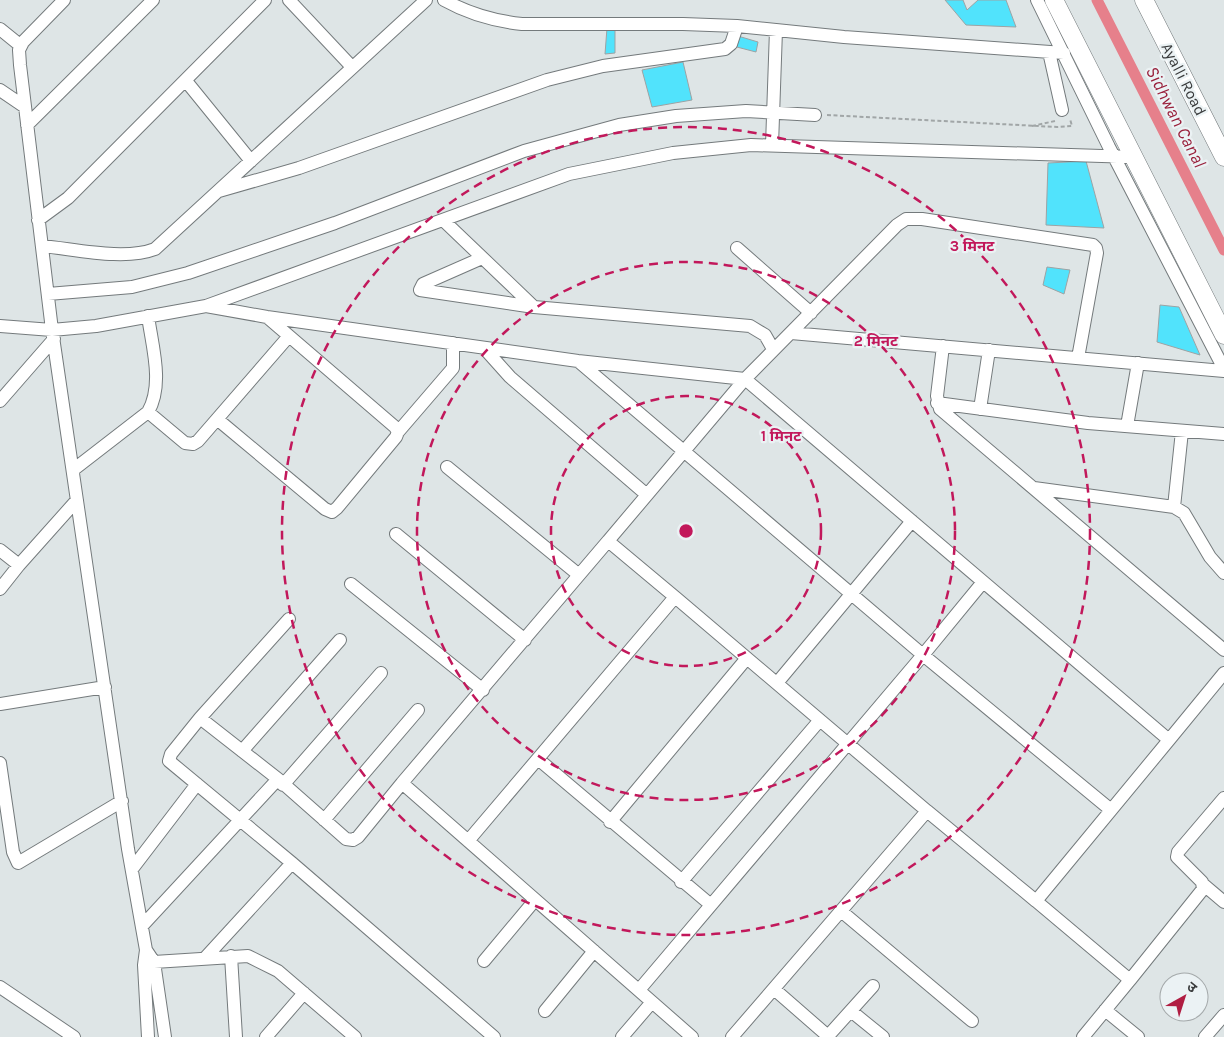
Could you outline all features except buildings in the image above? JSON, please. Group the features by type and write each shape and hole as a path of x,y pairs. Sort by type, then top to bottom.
{"highway":[{"path":"1054,0 1124,136 1119,150 1224,334"},
{"name":"Ayalli Road","path":"1144,0 1224,157"}],"street":[{"path":"64,0 21,46 20,65 53,335 132,870 146,950 144,965 148,1037"},
{"path":"27,125 153,0"},
{"path":"38,220 68,198 265,0"},
{"path":"289,0 352,67"},
{"path":"42,246 141,254 154,249 426,0"},
{"path":"444,0 464,11 499,22 522,24 683,24 736,26 1064,53"},
{"path":"1037,0 1064,53 1119,150 1224,370"},
{"path":"219,191 299,168 547,80 611,64 725,49 731,44 736,26"},
{"path":"0,29 21,46"},
{"path":"773,135 776,30"},
{"path":"1048,52 1062,116"},
{"path":"186,81 251,162"},
{"path":"0,90 24,107"},
{"path":"49,303 132,287 188,273 335,223 524,151 619,125 676,116 774,112 815,115"},
{"path":"0,326 53,335 206,306 569,174 773,135 1119,150"},
{"path":"200,718 280,782 346,839 353,840 483,690 744,379 897,225 906,219 922,219 1088,244 1096,248 1097,253 1078,358"},
{"path":"444,221 534,307"},
{"path":"737,248 811,313"},
{"path":"482,258 423,284 419,289 424,292 534,307 750,326 765,335 774,349"},
{"path":"206,306 267,317 578,361 744,379 1169,740"},
{"path":"73,470 148,412 156,388 148,316"},
{"path":"267,317 395,427 398,432"},
{"path":"791,333 1224,370"},
{"path":"1,399 53,335"},
{"path":"148,412 185,443 193,444 198,441 289,336"},
{"path":"217,419 325,510 332,512 453,368 453,343"},
{"path":"943,346 937,403 940,409 1224,650"},
{"path":"484,348 510,377 647,495"},
{"path":"980,409 989,350"},
{"path":"578,361 685,450 923,655 1110,810"},
{"path":"1127,426 1138,363"},
{"path":"937,403 1127,426 1224,434"},
{"path":"1174,507 1182,431"},
{"path":"447,467 579,575"},
{"path":"1034,488 1174,507 1184,513 1210,557 1224,574"},
{"path":"0,589 77,500"},
{"path":"777,683 912,521"},
{"path":"396,534 525,640"},
{"path":"608,541 1130,980"},
{"path":"0,550 20,565"},
{"path":"639,990 983,582"},
{"path":"351,584 483,690"},
{"path":"468,841 675,597"},
{"path":"289,619 200,718 171,754 169,761 292,863 494,1037"},
{"path":"242,751 340,640"},
{"path":"610,822 747,658"},
{"path":"142,926 240,819 280,782 381,673"},
{"path":"1036,901 1224,673"},
{"path":"0,704 105,686"},
{"path":"324,820 418,710"},
{"path":"681,882 820,720"},
{"path":"538,759 711,906"},
{"path":"0,763 16,860 22,862 122,800"},
{"path":"402,783 639,990 688,1036"},
{"path":"132,870 197,784"},
{"path":"1224,798 1178,852 1177,857 1204,885 1224,902"},
{"path":"732,1037 927,811"},
{"path":"0,832 12,842"},
{"path":"205,958 292,863"},
{"path":"1083,1037 1204,885"},
{"path":"484,961 536,900"},
{"path":"841,911 972,1021"},
{"path":"146,950 154,962 166,1037"},
{"path":"545,1011 594,952"},
{"path":"231,956 236,1037"},
{"path":"154,962 248,956 264,962 278,971 355,1037"},
{"path":"774,989 829,1037 873,986"},
{"path":"0,987 74,1037"},
{"path":"266,1037 304,993"},
{"path":"622,1037 652,1002"},
{"path":"1105,1010 1138,1037"},
{"path":"851,1011 883,1037"},
{"path":"1205,1037 1224,1015"}],"path":[{"path":"815,115 1032,126 1072,126 1071,120 1062,116 1032,126"}],"waterway":[{"name":"Sidhwan Canal","path":"1097,0 1224,250"}]}
